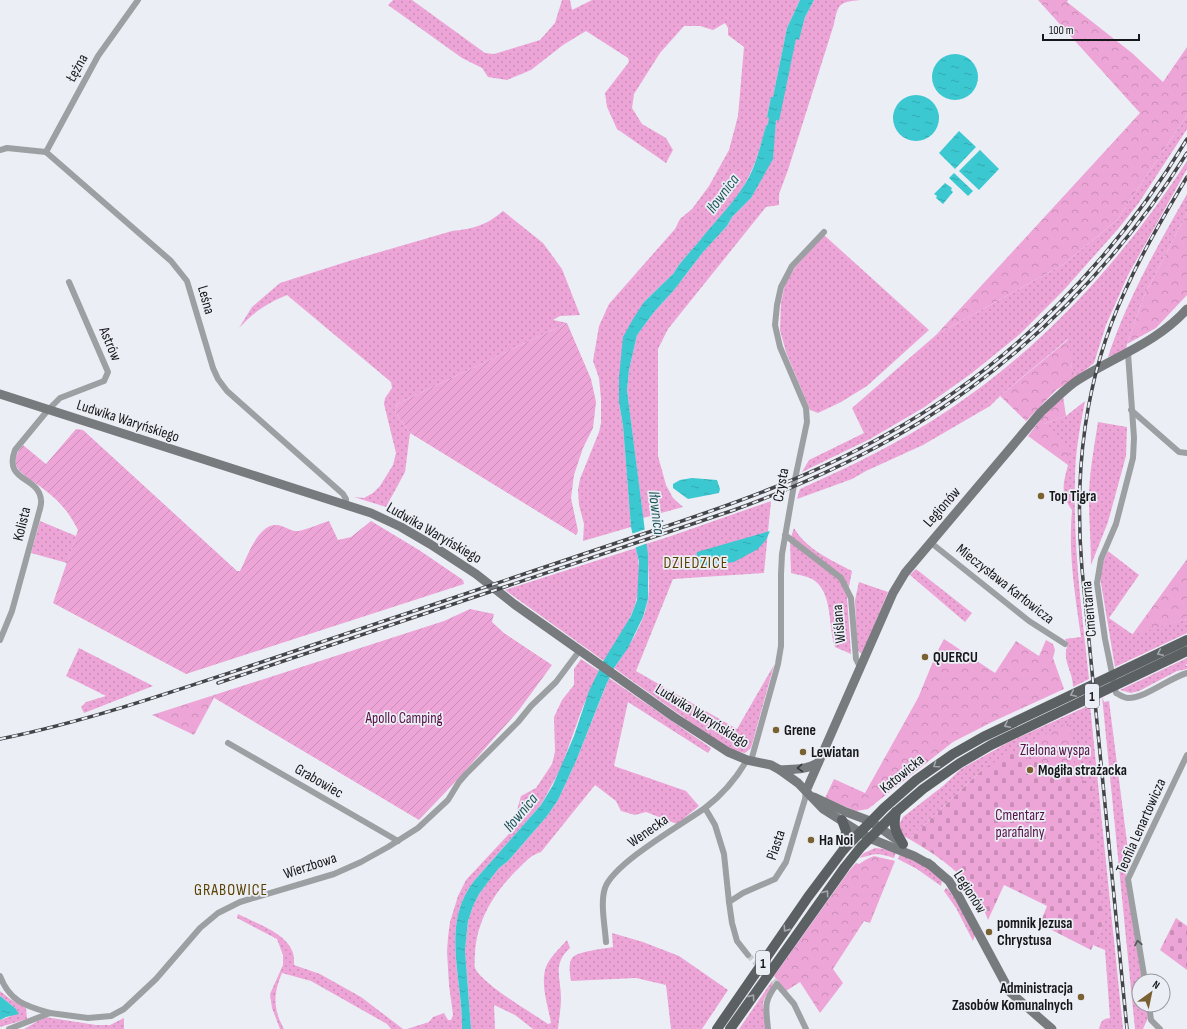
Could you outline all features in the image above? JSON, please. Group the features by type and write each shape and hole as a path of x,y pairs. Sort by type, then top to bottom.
{"main road":[{"name":"Katowicka","path":"730,1029 845,867 879,828 923,789 974,755 1044,713 1134,665 1187,640"},
{"name":"Katowicka","path":"717,1029 808,897 844,849 870,821 916,780 953,754 983,737 1139,674 1187,651"},
{"path":"896,812 894,822 895,832 903,844"},
{"path":"842,820 846,831 844,849"}],"street":[{"name":"Łężna","path":"46,152 98,56 138,0"},
{"path":"0,150 7,148 46,152"},
{"name":"Leśna","path":"46,152 170,261 187,281 213,368 218,379 227,391 343,494 346,499 346,505"},
{"name":"Czysta","path":"749,761 774,684 780,652 782,609 781,574 795,480 808,422 806,408 780,348 775,325 777,305 781,287 792,266 824,232"},
{"name":"Astrów","path":"48,410 60,398 104,381 108,372 69,282"},
{"name":"Legionów","path":"807,792 818,763 893,593 905,573 1046,407 1075,382 1154,337 1179,318 1187,308"},
{"name":"Cmentarna","path":"1128,353 1134,438 1133,458 1116,524 1101,559 1097,583 1106,649 1116,694 1127,698 1135,696 1187,673"},
{"name":"Ludwika Waryńskiego","path":"0,394 371,513 401,527 481,577 508,600 674,717 721,748 737,757 771,765 780,770 807,792"},
{"name":"Kolista","path":"0,640 12,611 42,500 38,491 29,482 16,473 13,466 12,457 15,450 48,410"},
{"path":"1132,410 1178,452 1187,453"},
{"name":"Wiślana","path":"786,534 841,578 851,598 856,659 860,667"},
{"name":"Mieczysława Karłowicza","path":"930,542 1029,621 1064,644"},
{"name":"Wierzbowa","path":"9,1029 50,1013 88,1018 111,1016 124,1009 146,989 171,963 200,928 218,913 240,902 334,874 361,862 418,828 448,800 459,782 466,774 556,682 580,650"},
{"name":"Grabowiec","path":"228,743 398,841"},
{"name":"Teofila Lenartowicza","path":"1144,973 1128,879 1187,755"},
{"name":"Wenecka","path":"606,942 603,898 606,886 614,873 631,859 705,808 738,776 749,761"},
{"path":"780,770 812,767 818,763"},
{"name":"Legionów","path":"807,792 846,812 870,821 932,866 949,881 1010,992 1052,1029"},
{"name":"Legionów","path":"807,792 823,809 869,838 914,856 932,866"},
{"name":"Piasta","path":"728,902 743,893 775,879 786,862 807,792"},
{"path":"705,808 715,825 724,854 728,902 737,940 748,955"},
{"path":"0,976 4,986 11,996 29,1006 50,1013"},
{"path":"768,1029 767,998 777,984 794,1004 806,1029"},
{"path":"29,1006 31,1020"},
{"path":"1150,1013 1151,1020 1160,1029"}],"green space":[{"path":"393,0 412,0 485,53 494,54 540,40 555,23 562,0 570,0 572,10 592,0 800,0 787,28 773,97 771,97 767,117 770,118 750,175 742,190 731,205 682,261 674,273 644,302 619,378 619,402 623,426 631,527 583,541 584,524 579,505 578,490 580,479 599,432 601,423 599,378 593,361 599,326 609,304 675,229 680,219 692,209 709,186 729,150 738,116 744,47 728,35 728,28 725,23 713,30 700,26 684,26 660,53 634,94 632,108 642,124 666,138 673,150 666,163 617,129 607,107 605,93 629,62 628,58 586,31 563,45 531,70 507,80 488,77 482,68 462,58 388,5"},
{"path":"814,0 860,0 844,3 838,8 788,170 779,194 779,205 766,207 668,329 658,349 658,456 666,485 673,498 683,507 643,518 627,390 629,370 637,335 703,252 727,226 732,217 751,198 772,159 776,120 778,120 796,38 799,39 805,17"},
{"path":"1038,0 1068,0 1067,2 1132,53 1163,82 1187,47 1187,115 1117,220 1064,264 936,335 1140,113"},
{"path":"1187,115 1187,129 1138,204 1063,291 1020,334 972,373 923,408 870,439 802,472 809,460 864,433 852,408 936,335 1064,264 1117,220"},
{"path":"1187,161 1187,169 1128,275 1106,325 1094,363 1077,377 1072,369 1068,339 990,406 923,445 852,479 797,499 800,489 875,453 912,433 983,386 1017,359 1080,298 1109,266 1163,197"},
{"path":"1187,194 1187,213 1144,296 1126,350 1108,357 1133,294"},
{"path":"503,211 543,243 562,269 580,315 560,316 553,320 567,323 397,404 395,412 410,433 405,472 386,507 354,497 364,498 373,493 380,486 393,465 396,453 384,404 385,398 392,388 391,382 287,295 261,308 239,328 252,307 280,283 452,231 479,226 491,220"},
{"path":"1187,213 1187,295 1156,328 1127,344 1144,296"},
{"path":"824,235 929,330 867,386 841,402 818,413 810,410 786,352 780,330 781,303 785,284 796,266"},
{"path":"567,323 591,379 596,402 593,428 583,448 574,475 571,498 578,531 576,535 410,433 395,412 397,404"},
{"path":"1069,339 1072,369 1077,377 1056,390 1026,421 1000,396"},
{"path":"1063,396 1066,416 1044,424 1053,430 1070,448 1068,465 1028,436 1044,415"},
{"path":"1085,401 1075,470 1075,530 1089,679 1073,687 1066,656 1068,644 1065,639 1081,637 1074,590 1071,542 1072,510 1064,494 1064,483 1068,465 1044,424 1066,416"},
{"path":"1098,422 1127,427 1126,456 1108,522 1091,565 1089,490"},
{"path":"76,429 83,430 237,571 240,571 249,551 258,537 269,527 278,525 299,531 329,521 338,540 351,537 371,521 419,550 463,580 464,584 186,674 53,603 78,530 58,501 19,470 16,464 16,458 23,445 46,464"},
{"path":"771,501 764,573 673,579 636,671 737,729 774,665 751,748 745,753 734,751 714,739 614,668 635,635 646,608 649,586 646,544"},
{"path":"40,521 76,536 67,563 31,553"},
{"path":"794,528 812,548 852,571 847,597 851,654 835,647 825,594 821,587 810,578 791,573 790,540"},
{"path":"636,548 639,564 637,599 622,633 604,661 505,590"},
{"path":"1108,551 1139,575 1109,618 1132,634 1187,619 1187,633 1115,667 1100,577 1103,562"},
{"path":"1187,559 1187,619 1132,635"},
{"path":"916,569 972,613 965,622 910,575"},
{"path":"859,582 888,592 862,654 857,648 855,600"},
{"name":"Apollo Camping","path":"470,609 494,614 492,622 504,633 552,665 519,710 457,780 419,820 211,696 444,621"},
{"path":"944,639 995,673 1016,641 1039,656 1046,640 1053,644 1055,650 1053,658 1064,689 992,722 953,742 868,809 856,811 825,798 834,779 865,793 918,698"},
{"path":"79,648 153,686 84,713 81,707 86,702 106,696 66,676"},
{"path":"1187,658 1187,664 1185,665 1187,666 1187,669 1177,671 1139,691 1131,693 1120,690"},
{"path":"581,659 599,671 582,709 561,768 541,805 474,881 464,898 458,916 456,953 462,1029 407,1029 429,1022 433,1017 444,1013 448,1020 451,1020 453,1015 447,952 450,922 458,896 466,880 522,820 516,814 521,796 536,788 552,764 555,752 554,717 562,700 574,685 574,669"},
{"path":"609,678 711,748 708,753 628,702 614,766 686,791 699,806 677,824 646,812 635,815 621,811 616,801 595,785 541,852 526,861 502,886 483,917 476,941 475,968 479,975 497,990 548,1024 551,1023 545,995 544,974 550,960 567,940 570,948 564,954 559,966 561,998 558,1029 533,1029 515,1015 494,1005 495,1029 471,1029 465,950 468,921 473,906 479,894 499,868 508,861 528,838 547,816 558,800 576,761"},
{"path":"211,696 214,698 194,735 152,715"},
{"path":"1102,696 1104,702 1109,701 1130,866 1126,875 1141,973 1131,973 1131,989"},
{"path":"1090,705 1123,1029 1099,1029 1102,1021 1110,1018 1105,950 1093,945 1103,923 982,770 909,839 903,835 899,827 903,817 943,786 961,769 1009,742"},
{"name":"Zielona wyspa","path":"1069,723 1077,783 1016,748"},
{"name":"Cmentarz parafialny","path":"1011,752 1092,784 1103,923 1091,950 1040,924 1047,906 1004,885 988,920 983,907 973,890 965,881 939,858 909,839 982,770"},
{"path":"875,848 896,852 894,858 876,854 859,858 864,853"},
{"path":"900,854 928,868 942,880 941,886 917,869 898,859"},
{"path":"874,856 895,861 870,923 864,921 833,969 843,983 820,1013 800,982 786,991 774,976 849,871 856,863 859,864"},
{"path":"946,888 957,902 975,935 973,941 956,908 944,891"},
{"path":"238,914 270,929 284,940 290,946 293,953 294,965 320,974 361,997 403,1029 391,1029 387,1024 311,981 282,973 276,995 276,1008 280,1022 284,1029 280,1029 272,1008 270,994 283,965 283,955 277,939 237,918"},
{"path":"1176,918 1187,926 1187,970 1160,950"},
{"path":"612,933 643,942 679,956 728,990 702,1029 671,1029 666,985 636,978 571,981 570,966 572,958 585,952 613,947"},
{"path":"772,981 774,984 765,997 763,1003 766,1029 739,1029"},
{"path":"0,991 10,999 26,1008 27,1019 0,1027 0,1020 11,1016 15,1008 0,996"},
{"path":"1133,1013 1147,1013 1148,1018 1143,1029 1135,1029"},
{"path":"45,1017 96,1025 110,1025 124,1018 124,1029 24,1029"}],"water":[{"path":"800,0 814,0 805,17 799,40 796,39 779,121 776,120 773,159 751,198 732,217 727,226 703,252 637,335 629,370 627,390 648,555 648,599 643,617 628,648 614,668 606,685 576,761 558,800 547,816 528,838 508,861 499,868 479,894 473,906 468,921 465,950 471,1029 462,1029 456,934 458,916 464,898 474,881 541,805 553,785 574,736 589,691 604,660 631,616 637,600 639,562 631,527 623,426 619,402 619,378 623,337 644,302 674,273 682,261 735,198 749,177 766,126 768,124 769,118 767,117 771,97 773,97 787,28"},
{"path":"950,54 960,54 968,58 974,64 978,72 978,82 974,90 968,96 960,100 950,100 942,96 936,90 932,82 932,72 936,64 942,58"},
{"path":"911,95 921,95 929,99 935,105 939,113 939,123 935,131 929,137 921,141 911,141 903,137 897,131 893,123 893,113 897,105 903,99"},
{"path":"959,131 976,147 955,169 939,153"},
{"path":"980,150 999,169 979,190 959,171"},
{"path":"954,173 973,191 968,196 949,178"},
{"path":"945,183 952,188 951,190 953,192 943,204 934,194"},
{"path":"692,478 717,480 720,489 719,493 688,499 673,488 673,484 680,480"},
{"path":"770,531 766,540 758,549 734,562 696,567 697,552"},
{"path":"0,996 15,1008 19,1014 0,1020"}],"pier":[{"path":"646,529 648,543 634,548 631,534"}],"tunnel":[{"path":"748,955 777,984"}],"railway":[{"path":"0,739 62,725 153,698 672,524 797,478 857,450 932,407 976,376 1017,343 1093,268 1127,227 1158,184 1187,139"},
{"path":"218,683 734,510 827,472 895,437 957,398 996,369 1032,338 1067,304 1100,269 1131,232 1187,153"},
{"path":"1127,1029 1082,569 1080,533 1081,462 1091,392 1111,325 1139,262 1187,177"}],"place":[{"name":"Top Tigra","path":"1041,496"},
{"name":"QUERCU","path":"925,657"},
{"name":"Grene","path":"776,730"},
{"name":"Lewiatan","path":"803,752"},
{"name":"Mogiła strażacka","path":"1030,770"},
{"name":"Ha Noi","path":"811,840"},
{"name":"pomnik Jezusa Chrystusa","path":"989,932"},
{"name":"Administracja Zasobów Komunalnych","path":"1081,997"}],"district":[{"name":"DZIEDZICE","path":"696,563"},
{"name":"GRABOWICE","path":"231,890"}],"water label":[{"name":"Iłownica","path":"723,194"},
{"name":"Iłownica","path":"656,513"},
{"name":"Iłownica","path":"521,813"}]}
